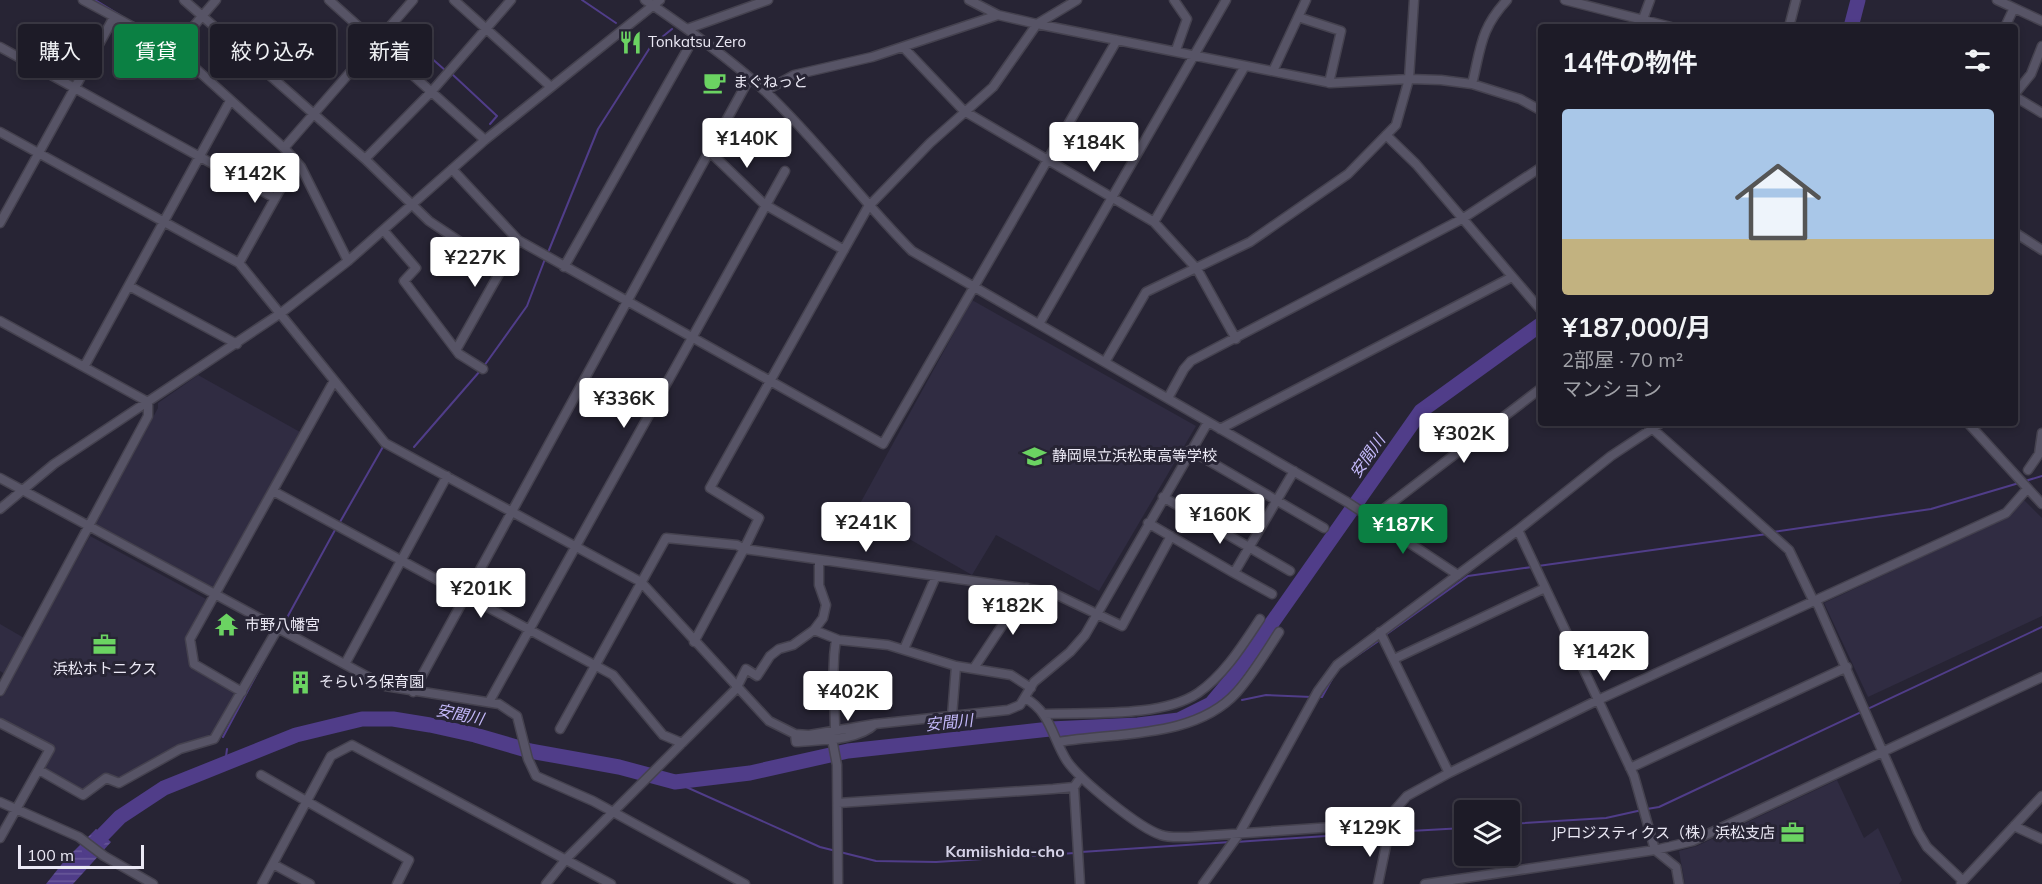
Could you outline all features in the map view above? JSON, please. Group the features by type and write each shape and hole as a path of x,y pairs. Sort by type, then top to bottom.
{"street":[{"path":"83,0 127,24"},
{"path":"184,0 365,159 446,234 501,269"},
{"path":"196,24 216,0"},
{"path":"329,0 355,24"},
{"path":"391,24 413,0"},
{"path":"454,0 551,87"},
{"path":"365,159 432,92 511,0"},
{"path":"645,0 656,3 765,91 808,135 868,207 912,252 1347,502 1458,575"},
{"path":"687,29 768,0"},
{"path":"969,0 998,15 1037,24 1176,50 1329,83 1409,79 1441,80 1472,84 1520,99 1538,109"},
{"path":"694,642 759,518 710,488 868,207 964,111 993,87 1037,24 1077,0"},
{"path":"1174,0 1187,19 1176,50"},
{"path":"1038,324 1226,0"},
{"path":"1273,72 1306,0"},
{"path":"1105,362 1146,292 1244,246 1332,186 1396,125 1409,79 1414,0"},
{"path":"1472,84 1484,31 1491,17 1507,0"},
{"path":"1565,0 1642,23 1650,0"},
{"path":"1790,24 1796,0"},
{"path":"1996,0 2013,10 2042,21"},
{"path":"0,509 54,464 281,313 384,231 485,140 656,3"},
{"path":"2006,24 2013,10"},
{"path":"765,91 794,75 904,48 998,15"},
{"path":"0,222 114,17"},
{"path":"1298,17 1341,31 1329,83"},
{"path":"564,267 695,36"},
{"path":"452,169 518,240 883,444 976,287 1082,97 1118,40"},
{"path":"2018,90 2031,74 2042,46"},
{"path":"0,47 273,197"},
{"path":"904,48 964,111 1154,222 1197,269 1236,339"},
{"path":"1154,222 1245,66"},
{"path":"198,71 296,160 348,261"},
{"path":"284,148 348,73"},
{"path":"416,78 485,140"},
{"path":"413,692 711,153 749,79"},
{"path":"2018,98 2042,113"},
{"path":"84,367 230,101"},
{"path":"0,132 239,263 386,442 641,582 736,689 769,721 795,734 833,737 875,724 1008,710 1020,705 1031,688 1049,668 1070,652 1085,635 1208,422"},
{"path":"1386,135 1416,164 1538,307"},
{"path":"711,153 764,204 844,250"},
{"path":"239,263 273,197 296,160"},
{"path":"1168,398 1191,361 1462,219 1538,169"},
{"path":"489,702 764,204 785,171"},
{"path":"384,231 416,268 404,280 456,350 483,369"},
{"path":"2018,235 2042,250"},
{"path":"456,350 518,240"},
{"path":"1220,429 1512,277"},
{"path":"129,286 237,344"},
{"path":"0,321 148,402"},
{"path":"242,692 194,664 190,639 334,381"},
{"path":"1372,518 1538,391"},
{"path":"0,691 148,416 148,402"},
{"path":"1203,884 1238,835 1311,702 1337,665 1518,530 1649,426 1789,550 1813,600 1818,604 1847,667 1918,832 1928,847 1961,883 2042,796"},
{"path":"1971,426 2042,504"},
{"path":"2028,470 2038,454 2042,433"},
{"path":"1190,450 1324,528"},
{"path":"2016,476 2042,465"},
{"path":"1234,573 1294,471"},
{"path":"345,664 447,476"},
{"path":"0,478 385,686 499,704 517,719 528,759 536,776 612,812 745,884"},
{"path":"1378,884 1396,806 1407,796 1449,772 1598,700 2006,513 2026,488"},
{"path":"273,491 613,675 663,735 682,743"},
{"path":"1163,497 1290,571"},
{"path":"1148,523 1272,594"},
{"path":"1518,530 1630,768 1655,850 1676,867 1679,884"},
{"path":"560,729 666,538 737,545 744,549 1051,592 1122,626 1171,536"},
{"path":"546,884 567,858 736,689 746,669 757,676 770,656 779,649 793,645 814,630 823,618 826,605 819,585 819,560"},
{"path":"904,649 936,576"},
{"path":"974,668 1027,588"},
{"path":"1394,659 1545,588"},
{"path":"1045,714 1148,709 1178,702 1197,693 1231,662 1260,619"},
{"path":"39,770 83,795 106,778 119,783 180,748 214,739 278,628"},
{"path":"814,630 836,639 869,642 904,649 956,666 1011,675 1031,688"},
{"path":"1058,742 1097,735 1158,730 1188,724 1216,709 1236,694 1279,632"},
{"path":"1380,632 1449,772"},
{"path":"836,639 831,674 835,692 833,737 837,765 838,884"},
{"path":"952,716 956,666"},
{"path":"1630,768 1847,667"},
{"path":"1425,884 1655,850 1693,841 2042,677"},
{"path":"1025,698 1037,704 1045,714 1066,759 1081,777 1143,825 1162,836 1238,835 1391,825"},
{"path":"0,723 50,749 0,838"},
{"path":"262,884 331,756 352,745 447,798 567,858 611,884"},
{"path":"261,775 409,860 397,884"},
{"path":"1080,884 1074,787 1081,777"},
{"path":"838,803 1074,787"},
{"path":"0,802 81,838 104,856 153,884"},
{"path":"2014,826 2042,839"},
{"path":"273,864 310,884"}],"shaded area":[{"path":"972,300 1196,426 1099,591 996,535 972,575 857,509"},
{"path":"198,375 300,432 213,587 96,524 158,408 158,403"},
{"path":"2023,499 2042,518 2042,616 1868,697 1824,603 2006,518"},
{"path":"90,536 206,599 186,636 192,669 236,693 213,735 180,745 119,780 105,774 84,791 43,769 53,748 0,718 0,698 11,678 0,671 0,624 31,642"},
{"name":"JPロジスティクス（株）浜松支店","path":"1837,780 1864,838 1878,828 1902,880 1899,884 1685,884 1679,851 1697,846"},
{"path":"96,829 111,842 73,884 46,884 65,860"}],"waterway":[{"path":"95,0 128,20"},
{"path":"582,0 616,23"},
{"name":"安間川","path":"1852,24 1858,0"},
{"path":"549,250 598,129 651,46 672,29"},
{"path":"432,59 446,71"},
{"path":"452,74 497,116 490,124"},
{"path":"484,366 527,306 545,259"},
{"name":"安間川","path":"89,849 120,817 164,788 296,735 362,719 393,719 430,725 530,751 619,767 675,782 750,773 848,751 1050,729 1138,725 1179,720 1211,704 1236,674 1421,411 1538,326"},
{"path":"414,447 480,371"},
{"path":"340,522 384,445"},
{"path":"2025,481 2042,476"},
{"path":"1773,532 1931,509 2019,483"},
{"path":"283,625 335,530"},
{"path":"1538,566 1767,534"},
{"path":"1384,636 1468,576 1532,567"},
{"path":"1647,809 1659,807 2042,627"},
{"path":"1355,657 1380,640"},
{"path":"223,737 268,653"},
{"path":"1318,697 1322,697 1332,679"},
{"path":"1242,700 1266,695 1312,697"},
{"path":"225,764 227,749"},
{"path":"675,782 820,847 876,861 936,862 1075,853"},
{"path":"1520,823 1606,818 1642,810"},
{"path":"1392,832 1454,829"},
{"path":"1236,842 1386,832"},
{"path":"1081,852 1231,842"}],"place":[{"name":"Tonkatsu Zero","path":"630,42"},
{"name":"まぐねっと","path":"715,82"},
{"name":"静岡県立浜松東高等学校","path":"1034,456"},
{"name":"市野八幡宮","path":"227,625"},
{"name":"浜松ホトニクス","path":"105,645"},
{"name":"そらいろ保育園","path":"301,682"},
{"name":"JPロジスティクス（株）浜松支店","path":"1793,833"}],"district":[{"name":"Kamiishida-cho","path":"1005,851"}]}
